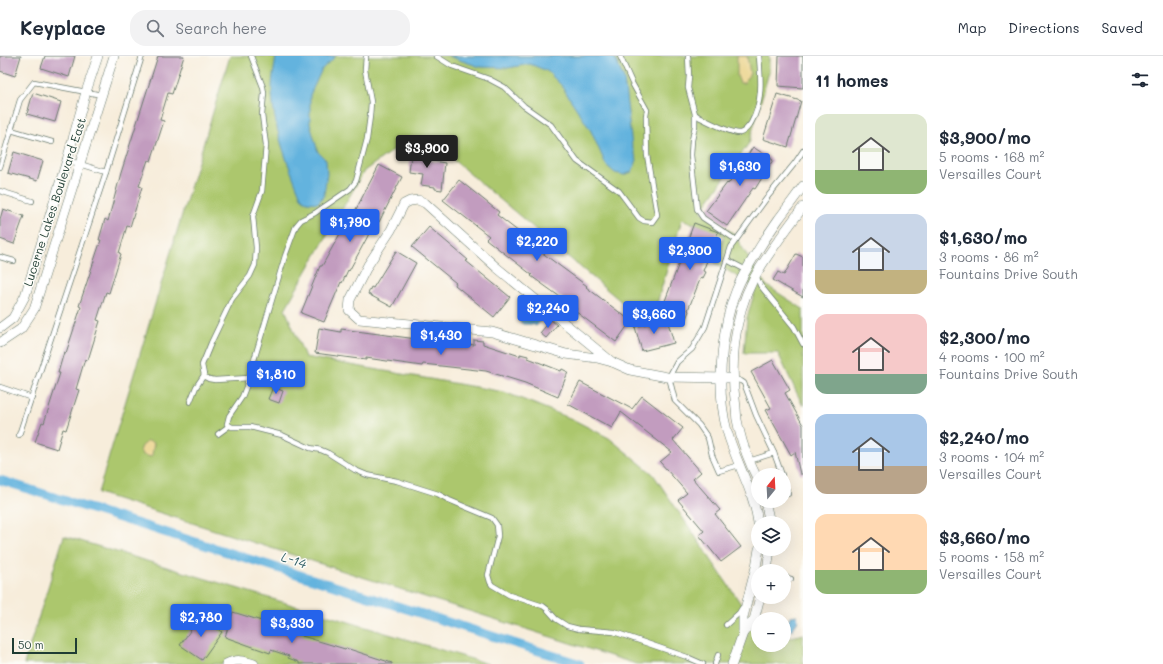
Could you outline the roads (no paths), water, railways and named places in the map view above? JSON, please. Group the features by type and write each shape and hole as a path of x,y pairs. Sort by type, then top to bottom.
{"street":[{"name":"Lucerne Lakes Boulevard East","path":"0,328 13,318 25,296 98,56"},
{"name":"Lucerne Lakes Boulevard East","path":"0,343 20,329 34,309 114,56"},
{"path":"756,516 753,500 738,465 727,430 721,377 722,355 727,323 734,297 746,270 778,220 803,186"},
{"path":"612,362 496,267 425,203 418,200 410,201 404,204 368,265 350,300 349,310 359,319 492,332 566,354 597,358 612,362 630,370 669,377 732,378"},
{"path":"752,468 738,428 732,378 733,356 738,325 745,301 756,275 787,226 803,207"},
{"path":"746,270 756,275"},
{"path":"738,465 749,461"},
{"path":"735,663 743,633 743,617 751,588"},
{"path":"743,633 754,620 758,604"},
{"path":"226,664 235,660 254,664"}],"lane":[{"path":"19,435 106,172 142,56"},
{"path":"190,402 204,375 202,365 203,360 220,321 232,299 250,276 255,265 256,248 252,216 262,191 266,145 262,115 264,93 252,56"},
{"path":"229,426 227,424 229,416 242,397 249,378 285,256 296,226 302,220 350,189 356,181 367,139 370,116 371,102 365,70 366,56"},
{"path":"436,56 452,66 489,79 504,87 524,106 551,125 578,161 619,191 639,218 646,222 652,222 657,215 647,155 647,110 632,83 620,56"},
{"path":"688,56 690,76 688,88 695,114 691,155 696,209 703,218 736,240"},
{"path":"695,114 732,132 739,133 744,131 754,117 759,105 761,80 760,56"},
{"path":"0,167 20,100 34,82 102,96"},
{"path":"11,130 52,142"},
{"path":"738,465 719,472 712,455 708,438 700,425 675,401 669,377 677,362 692,349 705,327 731,247 769,195 797,161 803,150"},
{"path":"67,160 106,172"},
{"path":"797,161 803,164"},
{"path":"0,191 32,201"},
{"path":"0,257 14,261"},
{"path":"727,260 746,270"},
{"path":"756,275 760,285 794,327 803,344"},
{"path":"204,375 215,380 249,378"},
{"path":"732,378 741,380 744,383 779,468"},
{"path":"0,387 32,398"},
{"path":"218,434 229,426 250,427 282,434 310,448 328,453 355,470 367,475 397,481 438,494 487,515 495,521 498,530 488,575 492,585 509,595 543,606 548,609 556,619 567,626 579,629 614,632 703,664"},
{"path":"749,461 774,453"},
{"path":"726,625 748,600"},
{"path":"715,664 718,655"}],"water":[{"path":"276,56 336,56 322,69 310,95 310,124 318,152 326,160 327,174 324,195 318,203 307,202 301,197 277,130 272,83"},
{"path":"448,56 614,56 624,79 632,146 637,160 632,172 624,175 615,173 606,165 591,131 561,85 547,71 530,64 508,68 480,67"},
{"path":"523,314 534,314 541,320 536,326 533,324 523,324 518,320"},
{"path":"797,615 798,621 791,630 791,616"}],"waterway":[{"name":"L-14","path":"0,480 580,664"}]}
